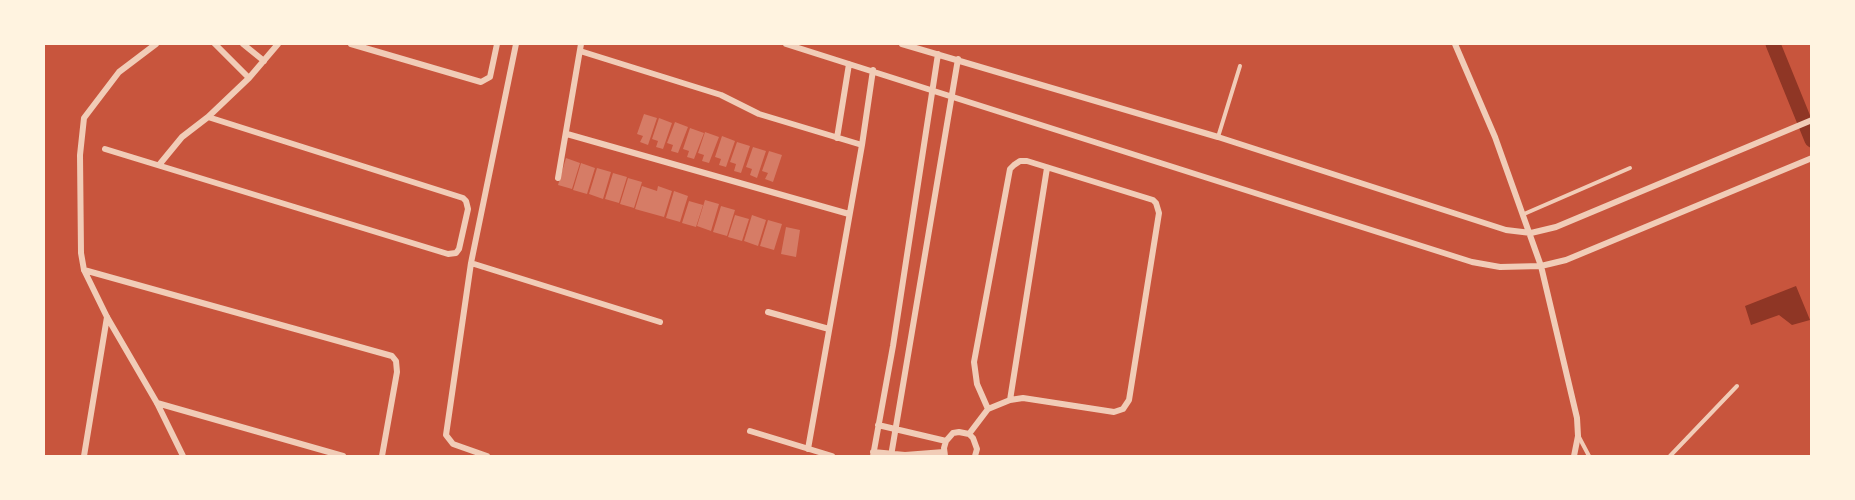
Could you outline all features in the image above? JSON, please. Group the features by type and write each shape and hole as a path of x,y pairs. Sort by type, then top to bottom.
{"street":[{"path":"156,44 119,72 84,118 80,155 81,253 84,270 107,317 157,403 183,456"},
{"path":"215,44 249,78"},
{"path":"243,44 264,61"},
{"path":"159,165 182,137 208,117 249,78 278,44"},
{"path":"351,44 481,82 490,77 497,44"},
{"path":"487,456 453,444 446,435 471,263 516,44"},
{"path":"558,178 581,44"},
{"path":"786,44 1472,261 1500,267 1541,266 1566,260 1812,158"},
{"path":"902,44 1218,137 1506,230 1531,233 1556,227 1812,120"},
{"path":"1455,44 1496,137 1541,266 1577,418 1578,436 1574,456"},
{"path":"580,51 721,94 759,114 862,145"},
{"path":"938,54 893,346 873,454 945,454 946,441 953,434 964,432 969,434 976,444 975,456"},
{"path":"891,455 958,59"},
{"path":"837,138 849,64"},
{"path":"808,449 862,145 873,70"},
{"path":"105,149 448,254 456,253 459,249 468,209 463,198 208,117"},
{"path":"567,134 849,214"},
{"path":"969,434 988,410 1010,400 1023,398 1114,412 1124,409 1129,400 1159,207 1153,201 1027,161 1020,161 1010,169 974,362 974,374 988,410"},
{"path":"1010,400 1047,168"},
{"path":"471,263 660,322"},
{"path":"84,270 392,356 396,361 397,372 382,456"},
{"path":"768,312 829,329"},
{"path":"84,456 107,317"},
{"path":"157,403 343,456"},
{"path":"878,425 946,441"},
{"path":"750,431 832,456"}],"lane":[{"path":"1218,137 1240,66"},
{"path":"1524,214 1630,168"},
{"path":"1670,456 1737,386"},
{"path":"1578,436 1589,456"}],"shaded area":[{"path":"1796,286 1810,320 1792,325 1779,315 1751,325 1745,306"}],"building":[{"path":"644,114 657,118 648,145 640,142 643,136 637,134"},
{"path":"659,118 672,123 663,149 656,147 658,141 652,139"},
{"path":"675,122 688,127 678,153 671,151 673,145 667,143"},
{"path":"690,128 704,133 694,159 687,157 689,151 683,149"},
{"path":"705,132 719,137 709,163 702,161 704,155 698,153"},
{"path":"722,136 735,141 726,167 719,165 721,159 715,157"},
{"path":"737,142 750,146 741,173 734,171 736,164 730,162"},
{"path":"753,147 766,151 757,178 750,175 752,169 746,167"},
{"path":"769,151 782,155 773,182 765,179 768,173 762,171"},
{"path":"566,158 580,163 572,189 558,185"},
{"path":"581,163 595,168 587,194 573,190"},
{"path":"597,168 611,172 603,199 589,194"},
{"path":"613,173 627,177 619,203 605,199"},
{"path":"628,178 642,182 634,208 620,204"},
{"path":"642,186 657,191 658,186 672,191 664,217 635,209"},
{"path":"674,191 688,196 680,222 666,218"},
{"path":"705,200 719,204 711,231 697,226"},
{"path":"689,201 703,205 696,227 682,223"},
{"path":"721,206 735,210 727,236 713,232"},
{"path":"735,215 749,219 742,241 728,237"},
{"path":"752,215 766,220 758,246 744,241"},
{"path":"768,220 782,224 774,250 760,246"},
{"path":"786,227 800,230 796,257 781,254"}],"waterway":[{"path":"1773,44 1812,140"}]}
